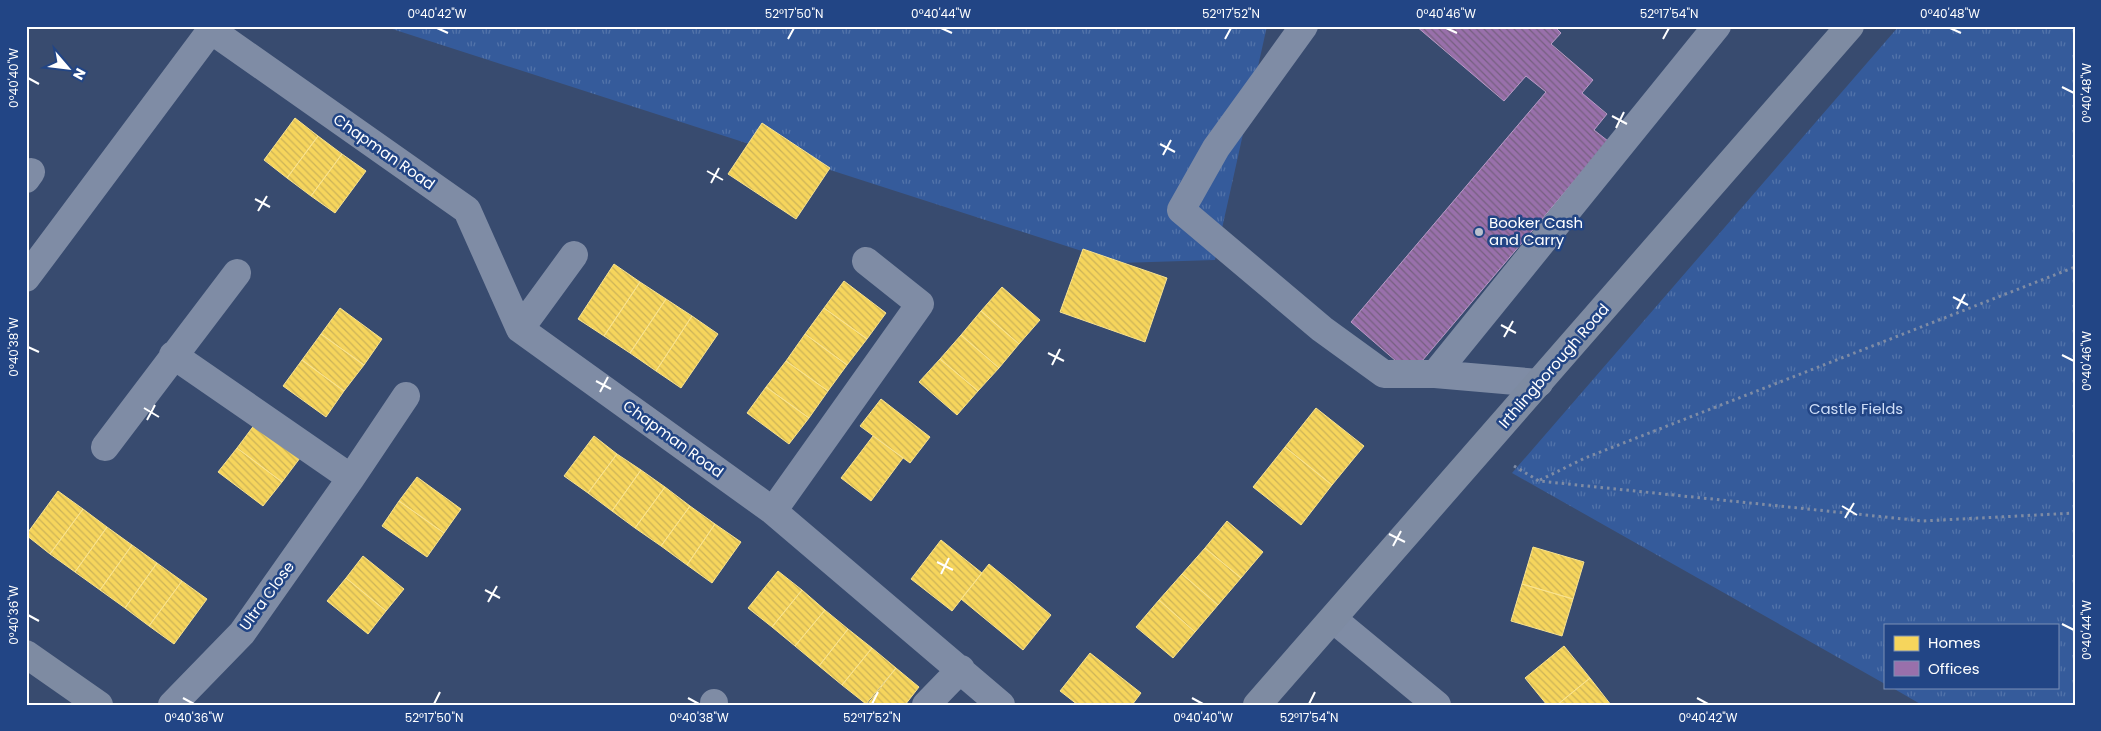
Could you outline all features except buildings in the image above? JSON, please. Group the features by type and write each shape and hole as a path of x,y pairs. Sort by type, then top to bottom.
{"main road":[{"name":"Irthlingborough Road","path":"1257,705 1850,26"},
{"path":"26,654 99,705"}],"street":[{"path":"1304,26 1216,148 1181,210 1322,329 1384,374 1435,374 1540,383"},
{"path":"1435,374 1717,26"},
{"path":"26,278 212,28"},
{"name":"Chapman Road","path":"212,28 467,210 520,329 774,511 961,668 1001,705"},
{"path":"520,329 574,255"},
{"path":"774,511 920,304 866,261"},
{"path":"105,447 237,273"},
{"path":"173,355 351,478"},
{"name":"Ultra Close","path":"172,705 242,632 351,478 406,396"},
{"path":"1333,619 1437,705"},
{"path":"926,705 961,668"}],"path":[{"path":"1539,481 1585,458 2075,267"},
{"path":"1484,447 1539,481 1923,521 2075,513"}],"green space":[{"path":"383,26 1267,26 1215,260 1119,263"},
{"name":"Castle Fields","path":"1899,26 2075,26 2075,705 1922,705 1893,688 2058,688 2058,624 1884,624 1884,683 1512,473"}],"place":[{"name":"Booker Cash and Carry","path":"1479,232"}]}
